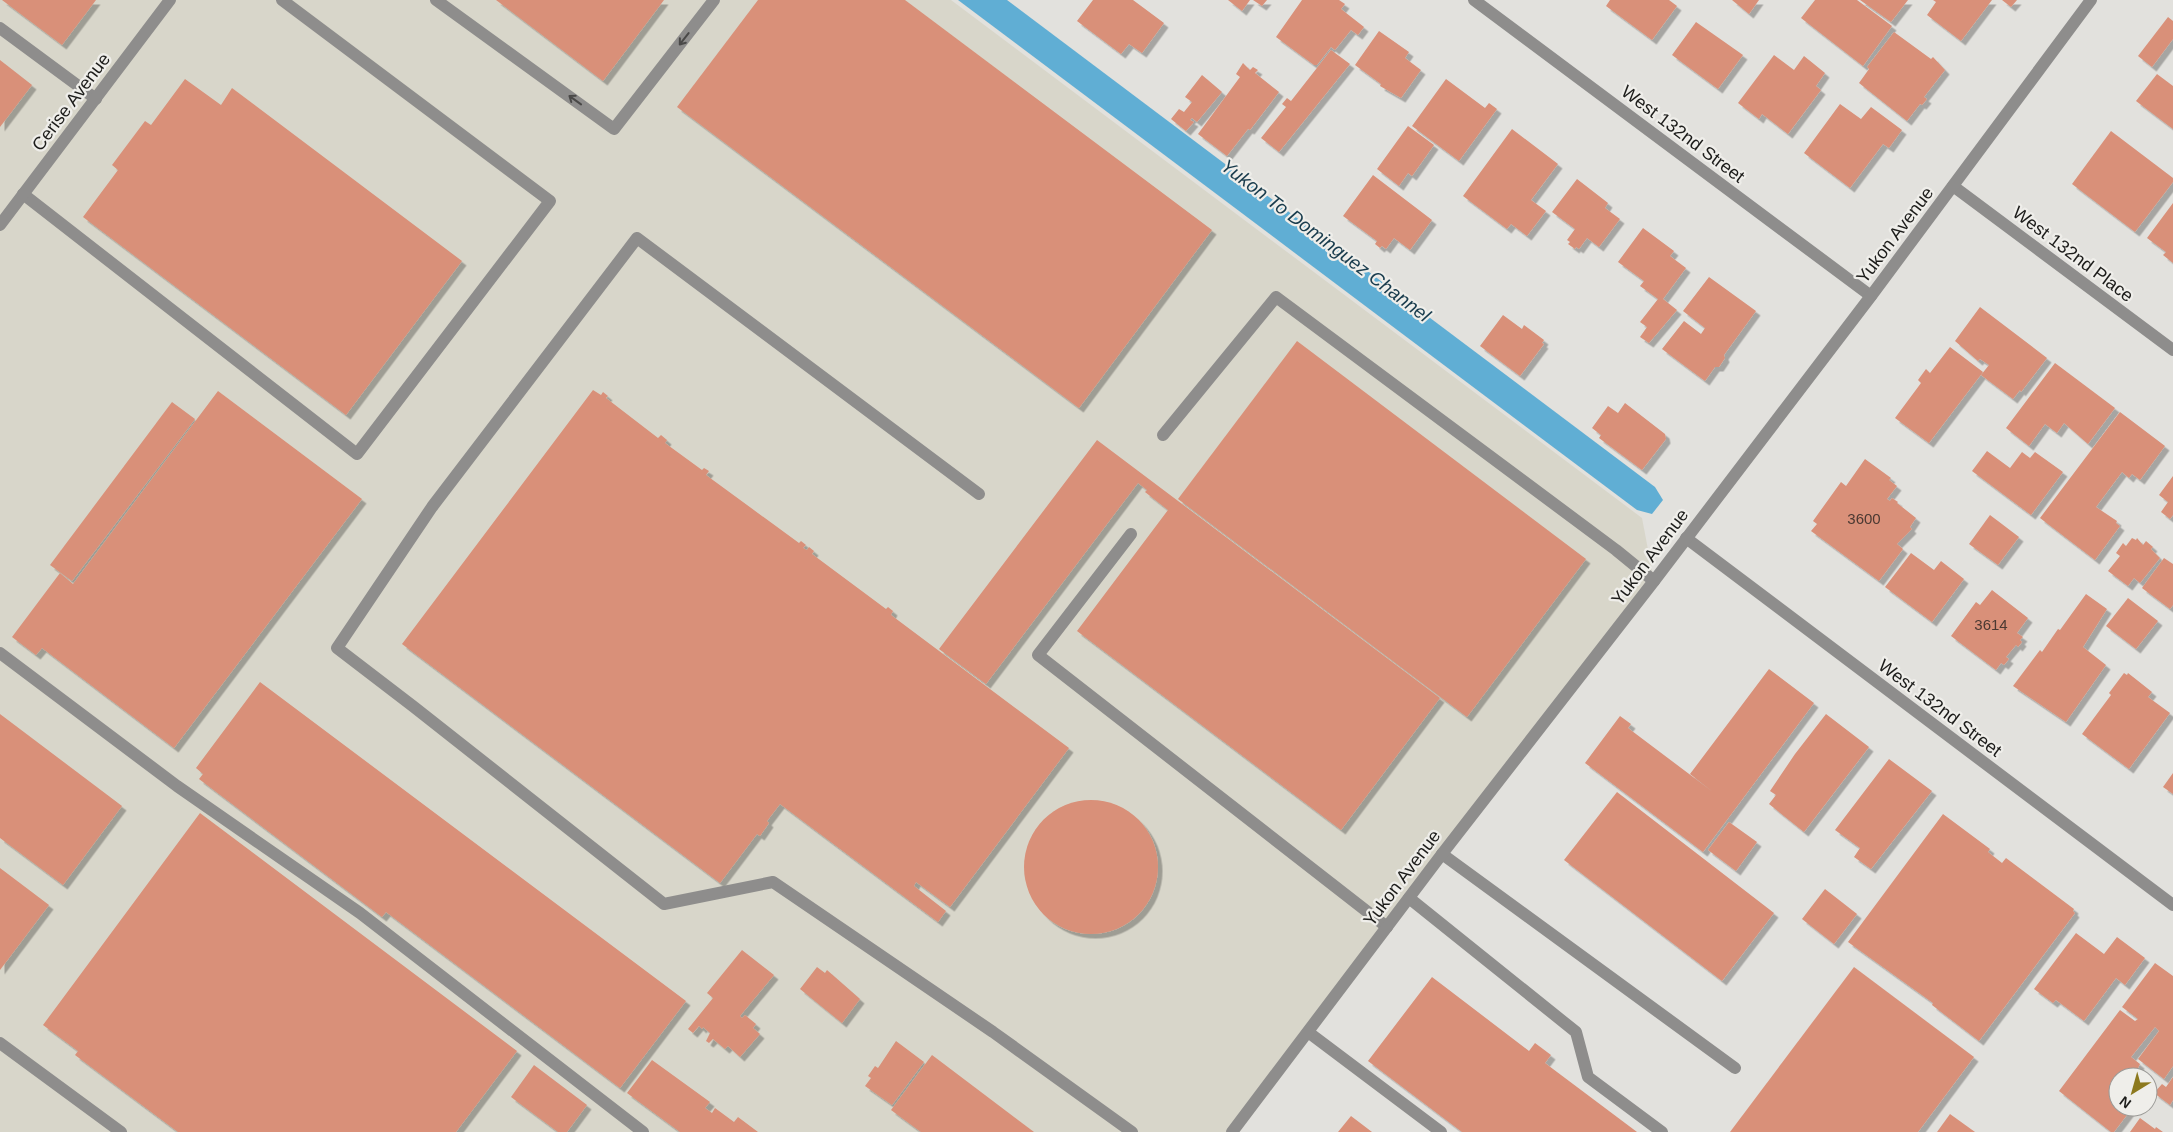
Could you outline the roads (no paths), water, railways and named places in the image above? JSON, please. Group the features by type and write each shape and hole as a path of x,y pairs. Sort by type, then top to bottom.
{"street":[{"name":"Cerise Avenue","path":"0,225 170,0"},
{"path":"23,194 357,454 550,201 282,0"},
{"path":"436,0 614,129 714,0"},
{"name":"West 132nd Street","path":"1474,0 1871,296"},
{"name":"Yukon Avenue","path":"1232,1132 1442,854 1654,581 1871,296 2091,0"},
{"path":"0,28 96,99"},
{"name":"West 132nd Place","path":"1953,186 2173,350"},
{"path":"979,494 637,238 432,507 336,648 422,713 664,904 773,882 993,1032 1132,1132"},
{"path":"1163,435 1276,297 1616,550 1654,581"},
{"path":"1131,534 1038,656 1387,927"},
{"name":"West 132nd Street","path":"1686,538 2173,905"},
{"path":"0,653 177,786 360,913 644,1132"},
{"path":"1442,854 1736,1068"},
{"path":"1409,898 1576,1032 1588,1077 1662,1132"},
{"path":"1308,1032 1441,1132"},
{"path":"0,1043 121,1132"}],"water":[{"name":"Yukon To Dominguez Channel","path":"958,0 1007,0 1655,487 1663,500 1652,514 1637,510"}]}
